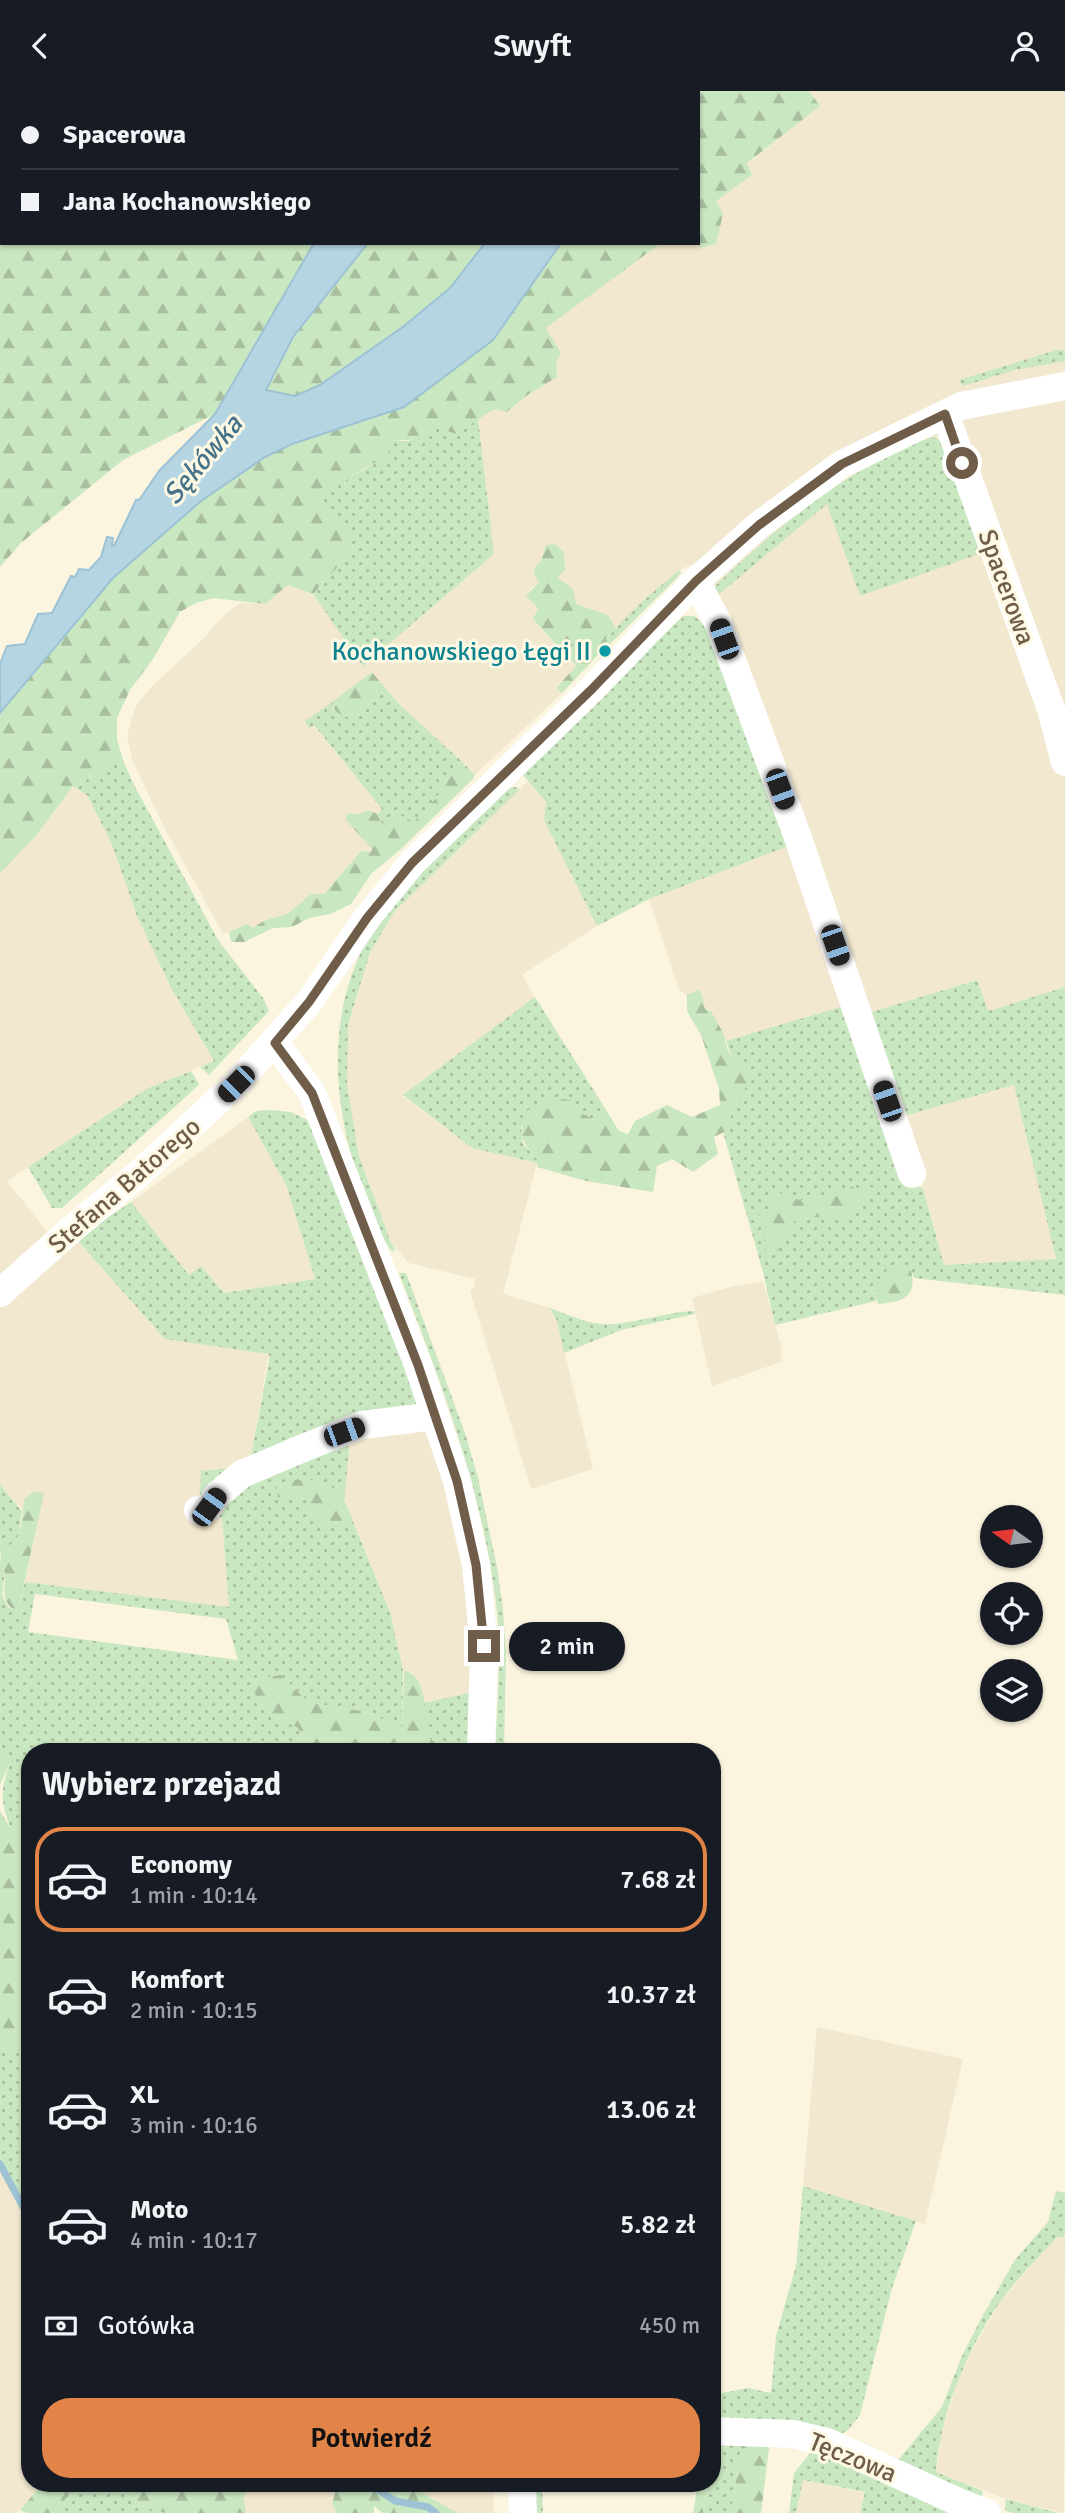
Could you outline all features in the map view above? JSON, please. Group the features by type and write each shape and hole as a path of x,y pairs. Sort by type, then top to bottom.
{"street":[{"name":"Stefana Batorego","path":"0,1293 205,1115 275,1043 309,1002 367,918 412,863 592,689 696,581 759,525 842,464 961,406 1065,386"},
{"name":"Spacerowa","path":"945,414 1051,709 1065,762"},
{"path":"696,581 719,625 797,835 912,1174"},
{"path":"275,1043 312,1093 418,1365 457,1481 476,1565 484,1646 481,1743"},
{"path":"198,1510 209,1507 217,1495 242,1474 308,1446 362,1426 435,1416"},
{"name":"Tęczowa","path":"721,2431 793,2434 827,2442 987,2513"},
{"path":"522,2492 523,2513"}],"shaded area":[{"path":"809,91 1065,91 1065,987 987,1011 977,980 868,1013 863,1000 824,1014 726,1041 711,1011 705,1009 694,991 687,995 679,990 649,899 794,844 711,600 695,563 678,571 616,628 608,615 576,604 557,577 546,546 541,561 540,582 529,590 538,608 533,619 576,667 556,687 562,693 475,775 399,704 372,673 313,725 382,809 377,814 369,810 358,814 348,813 345,819 372,849 371,852 360,851 324,894 311,894 287,914 263,921 253,928 247,924 223,934 164,827 133,762 127,736 135,707 151,687 202,640 222,617 240,603 265,604 288,585 313,594 364,665 494,554 478,418 494,409 508,412 526,396 557,377 556,364 561,353 545,328 559,317 658,245 699,245 701,248 715,201 752,175 747,164 820,106"},
{"path":"528,781 546,802 544,820 597,926 522,975 535,997 403,1096 472,1148 537,1163 503,1294 550,1308 557,1321 593,1469 531,1489 470,1291 474,1288 475,1279 409,1263 391,1243 359,1156 347,1085 346,1033 370,953 394,912"},
{"path":"73,786 87,795 111,842 137,916 170,986 214,1061 148,1088 7,1181 62,1250 76,1239 165,1339 269,1353 249,1466 201,1471 222,1518 229,1608 25,1582 37,1526 0,1485 0,873 35,837"},
{"path":"1014,1085 1056,1259 944,1265 904,1116"},
{"path":"248,1117 286,1185 315,1279 224,1293 201,1266 189,1275 131,1202"},
{"path":"763,1281 781,1345 781,1362 712,1386 692,1298"},
{"path":"414,1414 432,1436 467,1573 473,1692 423,1703 422,1687 412,1673 403,1670 390,1612 344,1499 351,1427"},
{"path":"817,2027 963,2059 925,2224 803,2186"},
{"path":"0,2170 21,2210 21,2492 35,2492 17,2513 0,2513"},
{"path":"1057,2236 1065,2237 1064,2513 1006,2499 936,2472 942,2431 958,2380 969,2356 1001,2301"},
{"path":"803,2480 865,2493 860,2513 796,2513"},
{"path":"246,2492 335,2492 332,2504 337,2513 246,2513"},
{"path":"420,2492 493,2492 494,2513 458,2513"}],"green space":[{"path":"700,91 809,91 820,106 747,163 752,175 716,201 723,214 716,244 700,248"},
{"path":"0,245 313,245 215,414 123,460 21,543 0,567"},
{"path":"366,245 483,245 450,288 404,326 320,385 295,396 265,390 293,337"},
{"path":"560,245 658,245 546,328 561,353 556,364 557,377 526,396 507,412 494,409 456,434 436,427 422,439 392,441 388,457 352,476 321,503 351,535 353,550 313,594 288,585 265,604 214,598 196,603 180,612 153,659 130,690 117,718 117,739 123,760 73,786 35,837 0,873 0,713 113,578 201,501 265,457 292,444 404,407 493,340"},
{"path":"1057,350 1065,350 1065,361 1015,370 963,386 959,380"},
{"path":"478,418 494,554 363,666 313,594 353,550 351,535 321,503 338,484 388,457 392,441 409,441 436,427 456,434"},
{"path":"932,437 944,442 985,552 860,596 827,504 717,596 712,589 762,543 814,501 870,465"},
{"path":"555,544 564,552 565,569 558,578 573,589 576,604 608,615 616,628 596,657 562,693 556,688 576,666 533,619 538,608 526,596 539,582 534,574 535,567 541,561 546,545"},
{"path":"680,570 681,573 674,581 610,644 607,643 596,657 620,624"},
{"path":"683,616 694,616 707,626 794,844 649,899 597,926 544,820 546,802 523,775 534,760"},
{"path":"372,672 381,683 372,700 348,717 337,712 332,702"},
{"path":"381,683 399,704 461,761 436,798 414,822 393,824 385,830 377,814 382,809 314,725 309,728 305,721 332,702 333,709 348,717 372,700"},
{"path":"123,760 218,940 263,998 269,1011 209,1075 200,1067 214,1061 170,986 137,916 111,842 87,795 73,786"},
{"path":"461,761 475,775 473,779 401,849 371,874 351,904 330,914 309,918 292,927 273,928 244,942 231,942 229,932 247,924 253,928 263,921 287,914 311,894 324,894 361,851 371,852 372,849 345,819 348,813 358,814 369,810 377,814 385,830 400,815 414,822 436,798"},
{"path":"508,788 520,789 394,912 370,953 348,1025 347,1085 359,1156 395,1249 393,1252 375,1221 363,1191 344,1122 338,1058 346,995 355,965 369,936 401,891 430,860"},
{"path":"977,980 988,1011 1065,987 1065,1295 914,1278 910,1267 876,1294 876,1301 775,1325 763,1272 723,1132 743,1091 726,1041 851,1004 904,1178 923,1188 944,1265 1056,1259 1014,1085 904,1116 868,1013"},
{"path":"697,990 701,992 705,1009 711,1011 723,1033 733,1059 748,1067 753,1079 737,1099 726,1131 714,1137 718,1154 693,1172 672,1159 657,1166 653,1192 586,1181 537,1167 537,1159 522,1136 523,1125 528,1110 553,1097 573,1101 580,1112 595,1120 608,1113 619,1131 628,1134 635,1121 667,1105 692,1117 720,1105 719,1089 701,1035 687,1011 687,995"},
{"path":"535,997 608,1113 595,1120 580,1112 521,1126 523,1144 537,1159 537,1163 472,1148 403,1095"},
{"path":"191,1071 199,1084 189,1094 62,1208 52,1208 28,1167 148,1088"},
{"path":"270,1110 291,1112 309,1121 420,1403 351,1427 344,1500 390,1612 403,1670 402,1727 361,1711 308,1702 281,1675 253,1679 258,1707 298,1728 304,1743 21,1743 21,1830 11,1829 3,1795 11,1761 0,1746 0,1566 5,1572 2,1594 8,1607 16,1611 25,1582 229,1607 222,1518 199,1516 201,1471 249,1466 269,1354 165,1339 76,1239 131,1202 189,1275 201,1266 224,1293 315,1279 286,1185 248,1117 256,1111","holes":["35,1594 226,1619 238,1660 28,1632"]},
{"path":"851,1186 857,1190 874,1188 875,1193 862,1208 849,1216 808,1217 796,1221 776,1252 766,1251 758,1213 770,1209 778,1192 806,1200 826,1196"},
{"path":"902,1263 910,1267 911,1291 902,1299 878,1304 875,1294 883,1286 882,1280 888,1267"},
{"path":"399,1273 406,1273 465,1433 478,1478 503,1609 506,1653 504,1743 495,1743 499,1640 489,1560 470,1476 444,1394"},
{"path":"550,1308 581,1320 605,1324 684,1312 694,1311 695,1314 621,1330 564,1353 557,1321"},
{"path":"290,1480 315,1480 345,1493 344,1500 353,1520 340,1528 325,1525 307,1516 307,1500 278,1497 276,1486"},
{"path":"0,1485 22,1511 19,1535 13,1545 0,1553"},
{"path":"33,1492 44,1493 16,1611 5,1599 5,1572 0,1566 1,1550 18,1536 24,1499"},
{"path":"404,1670 412,1674 422,1689 425,1736 436,1743 304,1743 298,1728 258,1707 252,1679 281,1675 308,1702 361,1711 402,1727"},
{"path":"473,1692 471,1743 436,1743 425,1736 423,1703"},
{"path":"0,1746 11,1761 0,1785"},
{"path":"0,1811 11,1829 21,1830 21,2052 0,2048"},
{"path":"0,2048 21,2052 21,2210 0,2170"},
{"path":"803,2186 916,2221 892,2288 860,2415 848,2430 836,2437 721,2424 721,2393 748,2388 771,2393 776,2336 796,2266"},
{"path":"1056,2191 1065,2193 1065,2234 1063,2237 1057,2237 1000,2302 966,2362 943,2427 936,2472 983,2491 981,2502 894,2465 942,2407 961,2358 983,2315 1015,2260 1048,2222"},
{"path":"721,2438 742,2439 731,2513 703,2513 706,2492 721,2492"},
{"path":"742,2439 756,2441 769,2448 761,2513 731,2513"},
{"path":"811,2452 819,2452 960,2513 860,2513 865,2492 803,2480 796,2513 789,2513 794,2473"},
{"path":"35,2492 76,2492 69,2494 61,2506 61,2513 27,2513 20,2510"},
{"path":"133,2492 136,2505 165,2513 61,2513 60,2506 69,2494"},
{"path":"133,2492 246,2492 246,2513 165,2513 136,2505"},
{"path":"335,2492 420,2492 458,2513 383,2513 374,2506 374,2513 337,2513 332,2504"},
{"path":"532,2492 542,2492 543,2513 533,2513"},
{"path":"696,2492 706,2492 703,2513 693,2513"},
{"path":"1006,2499 1059,2513 1013,2513 1005,2510"}],"water":[{"name":"Sękówka","path":"313,245 366,245 293,337 266,390 295,396 320,385 404,326 450,288 483,245 560,245 493,340 404,407 292,444 265,457 201,501 113,578 0,713 0,664 7,646 25,644 38,614 52,613 71,576 75,577 79,569 89,570 101,557 107,537 113,538 114,546 136,500 140,499 159,471 215,414"}],"waterway":[{"path":"0,2164 21,2203"},
{"path":"382,2492 395,2501 428,2507 436,2513"}],"place":[{"name":"Kochanowskiego Łęgi II","path":"605,651"}],"route":[{"path":"484,1646 476,1565 457,1481 418,1365 312,1093 275,1043 309,1002 367,918 412,863 592,689 696,581 759,525 842,464 945,414 962,463"}]}
